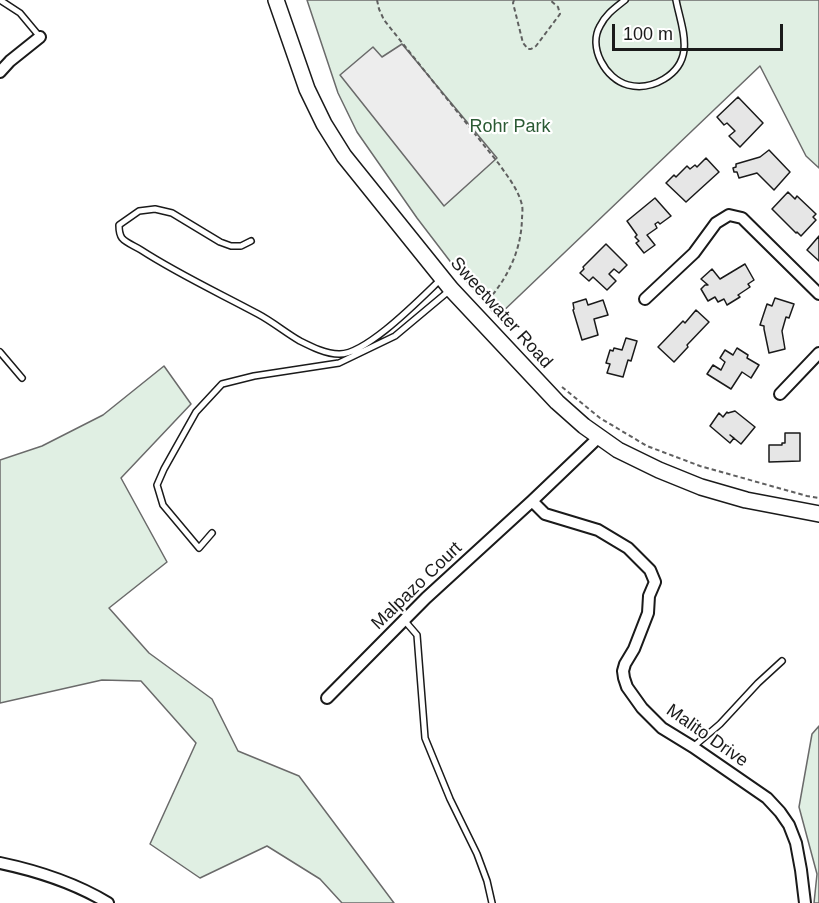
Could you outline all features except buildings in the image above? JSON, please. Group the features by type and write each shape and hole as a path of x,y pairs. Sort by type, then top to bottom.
{"main road":[{"name":"Sweetwater Road","path":"276,0 303,79 324,124 344,156 447,284 557,402 618,450 701,487 746,500 819,514"}],"street":[{"path":"0,72 40,37"},
{"path":"645,299 694,253 716,223 729,216 742,218 819,294"},
{"path":"780,394 819,353"},
{"path":"532,501 599,437"},
{"name":"Malpazo Court","path":"327,698 426,598 532,501"},
{"name":"Malito Drive","path":"532,501 545,514 598,530 609,536 628,548 650,570 655,582 649,596 648,613 634,649 625,664 624,678 627,687 642,708 663,728 767,798 780,812 789,825 796,843 805,903"},
{"path":"0,863 62,881 108,903"}],"lane":[{"path":"0,0 20,13 40,37"},
{"path":"625,0 608,13 598,28 596,44 605,68 616,79 627,85 638,86 662,81 678,66 684,50 684,39 676,0"},
{"path":"251,241 242,246 231,246 220,242 172,213 155,209 140,211 119,225 123,239 154,259 261,316 300,341 323,351 340,354 364,346 447,284"},
{"path":"212,533 199,548 163,505 157,485 196,412 222,384 254,376 339,363 395,336 447,284"},
{"path":"0,352 22,378"},
{"path":"404,620 417,635 425,738 450,799 477,854 492,903"},
{"path":"693,747 720,724 782,661"}],"path":[{"path":"377,0 378,9 384,20 514,186 522,206 521,235 515,259 504,279 486,303 507,328"},
{"path":"514,0 523,43 528,49 536,46 560,14 558,7 550,0"},
{"path":"562,387 600,418 647,446 700,466 819,498"}],"green space":[{"name":"Rohr Park","path":"307,0 819,0 819,168 806,156 760,66 497,317 417,218 357,132 338,93"},
{"path":"164,366 191,404 121,478 167,562 109,608 149,653 212,699 238,751 299,776 394,903 342,903 320,879 267,846 200,878 150,844 196,743 141,681 102,680 0,703 0,460 42,446 103,415"},
{"path":"819,726 819,903 814,903 817,874 799,807 812,734"}],"shaded area":[{"path":"402,44 497,158 444,206 340,75 373,47 382,57"}]}
